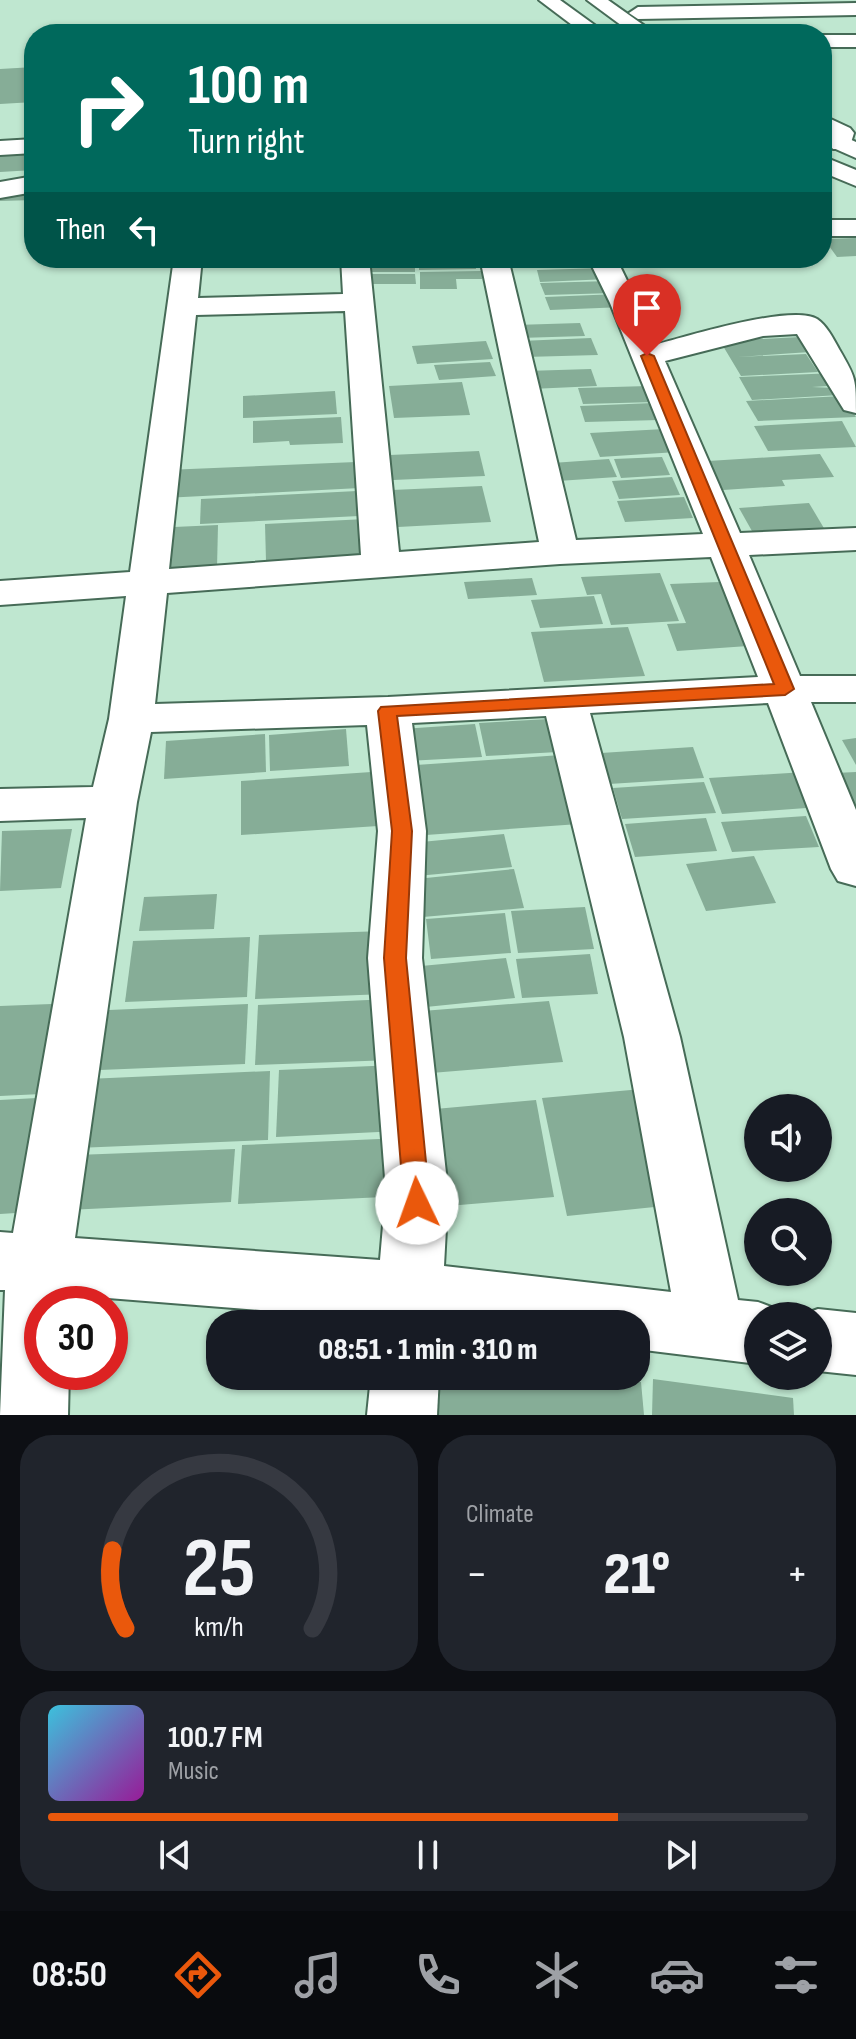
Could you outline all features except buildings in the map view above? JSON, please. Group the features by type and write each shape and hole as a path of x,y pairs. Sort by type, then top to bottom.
{"main road":[{"path":"548,0 583,24"},
{"path":"574,0 608,24"},
{"path":"596,0 631,24"},
{"path":"617,0 656,24"},
{"path":"638,13 750,5 828,5 856,9"},
{"path":"832,41 856,41"},
{"path":"832,114 856,113"},
{"path":"832,128 842,133 835,153 856,181 832,185"},
{"path":"0,148 24,147"},
{"path":"0,190 24,186"},
{"path":"832,228 856,228"},
{"path":"33,1415 20,1263 131,719 186,268"},
{"path":"356,268 381,565"},
{"path":"496,268 560,552"},
{"path":"607,268 726,545 856,869"},
{"path":"180,307 359,302"},
{"path":"647,356 763,327 804,324 814,332 856,403"},
{"path":"0,593 560,552 856,539"},
{"path":"131,719 388,711 785,689 856,689"},
{"path":"20,1263 408,1308 734,1330 652,1037 565,702"},
{"path":"388,711 402,831 395,958 417,1191 408,1308"},
{"path":"0,805 113,802"},
{"path":"832,1341 856,1344"},
{"path":"402,1415 404,1390"}],"route":[{"path":"417,1203 395,958 402,831 388,711 785,689 647,356"}]}
